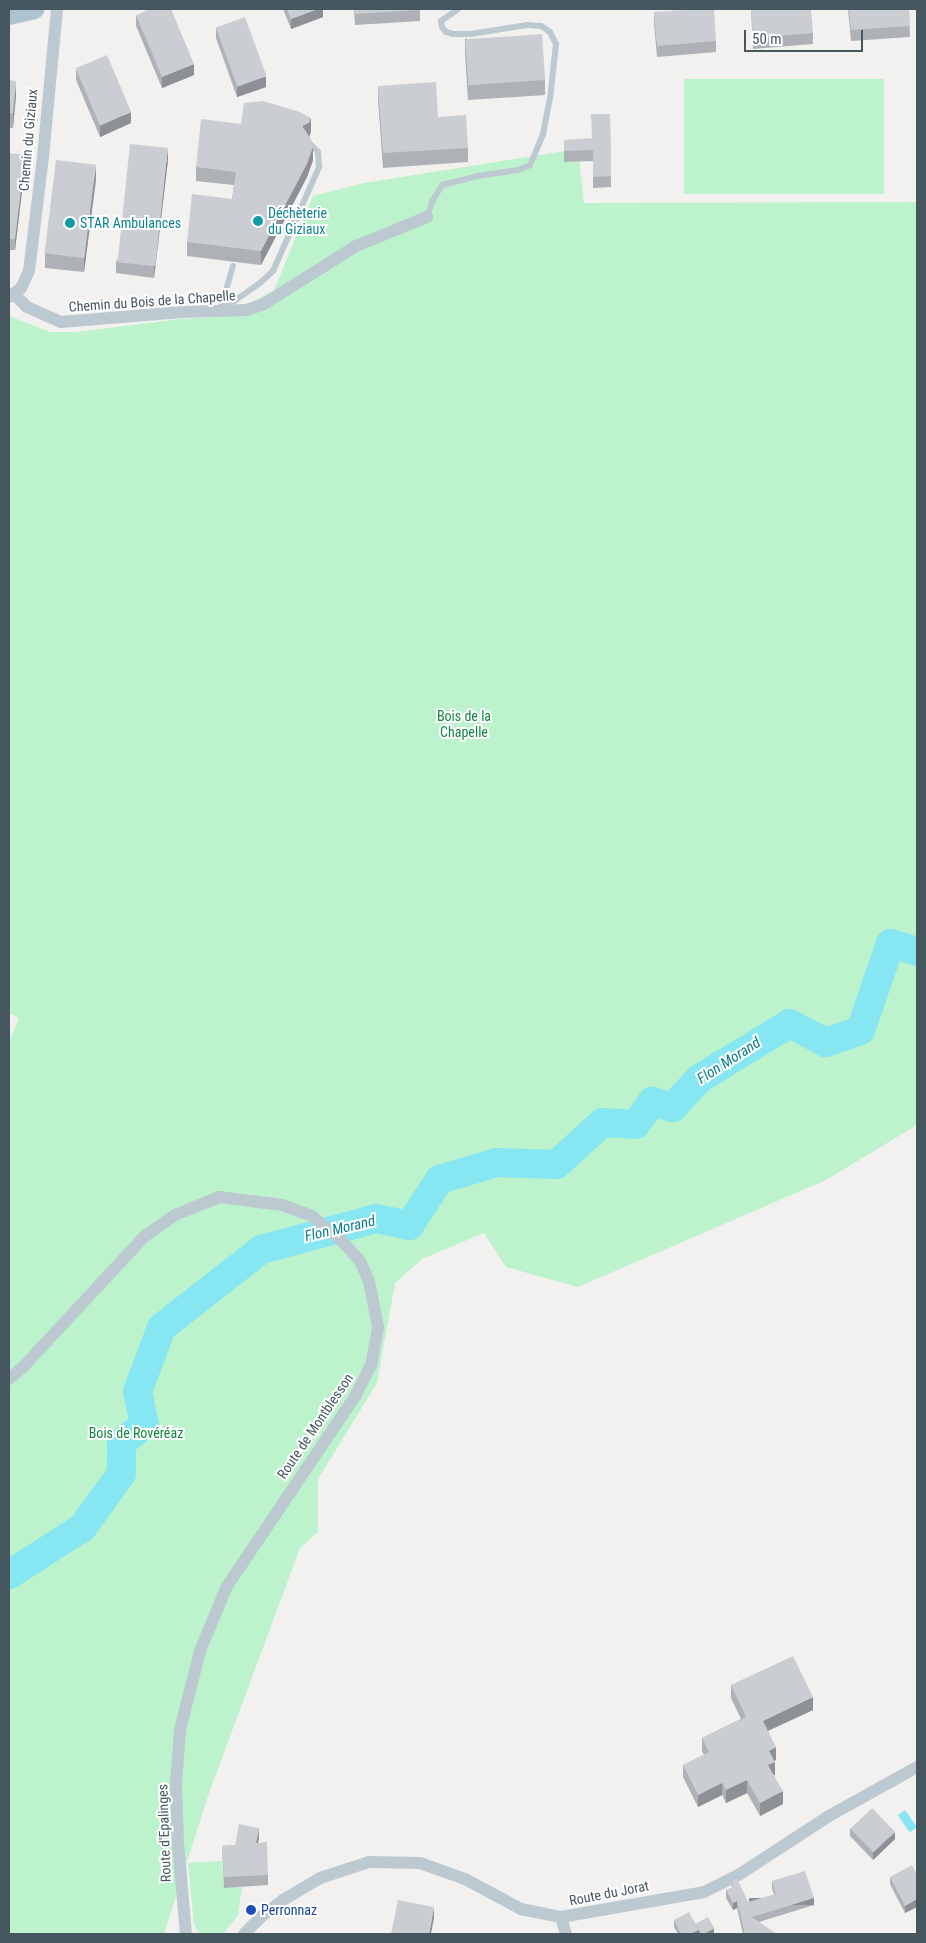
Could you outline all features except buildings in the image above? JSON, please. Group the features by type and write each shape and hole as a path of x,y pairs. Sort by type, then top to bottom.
{"main road":[{"path":"9,15 34,9"}],"street":[{"name":"Chemin du Giziaux","path":"11,296 21,288 29,271 58,9"},
{"name":"Chemin du Bois de la Chapelle","path":"11,296 27,307 61,322 246,310 264,304 356,246 427,217"},
{"name":"Route de Montblesson","path":"9,1379 24,1366 145,1236 175,1215 219,1197 263,1201 282,1205 312,1216 342,1241 360,1261 369,1281 378,1327 372,1365 356,1395 227,1586 200,1651 180,1730"},
{"name":"Route d'Epalinges","path":"180,1730 176,1784 178,1843 186,1934"},
{"name":"Route du Jorat","path":"244,1934 262,1916 283,1900 320,1878 344,1868 369,1862 420,1863 465,1879 521,1909 561,1917 704,1892 740,1874 828,1816 917,1767"},
{"path":"561,1917 566,1934"}],"lane":[{"path":"427,217 433,200 442,185 468,178 519,170 530,165 543,134 550,99 556,52 555,40 550,32 540,26 527,25 471,34 446,32 442,27 442,21 458,9"},
{"path":"220,312 260,283 274,270 319,166 318,152 308,141"},
{"path":"220,312 233,266"}],"green space":[{"path":"684,79 884,79 884,194 684,194"},
{"name":"Bois de la Chapelle","path":"578,149 584,203 917,202 917,1125 826,1180 578,1287 506,1267 484,1233 422,1259 395,1283 377,1383 318,1479 318,1532 300,1548 208,1796 164,1934 9,1934 9,1042 19,1018 9,1013 9,316 50,332 76,332 181,319 227,316 274,290 313,196 364,183"},
{"path":"222,1861 224,1887 242,1887 238,1915 223,1934 200,1934 194,1925 188,1863"}],"water":[{"path":"905,1810 917,1827 910,1832 898,1815"}],"waterway":[{"name":"Flon Morand","path":"9,1574 82,1527 121,1473 121,1442 144,1424 137,1391 161,1327 261,1249 376,1218 409,1225 439,1179 496,1162 556,1164 602,1122 635,1124 652,1101 672,1107 699,1078 789,1023 825,1042 860,1030 890,943 917,951"}],"place":[{"name":"Déchèterie du Giziaux","path":"258,221"},
{"name":"STAR Ambulances","path":"70,223"},
{"name":"Perronnaz","path":"251,1910"}],"park label":[{"name":"Bois de Rovéréaz","path":"136,1433"}]}
